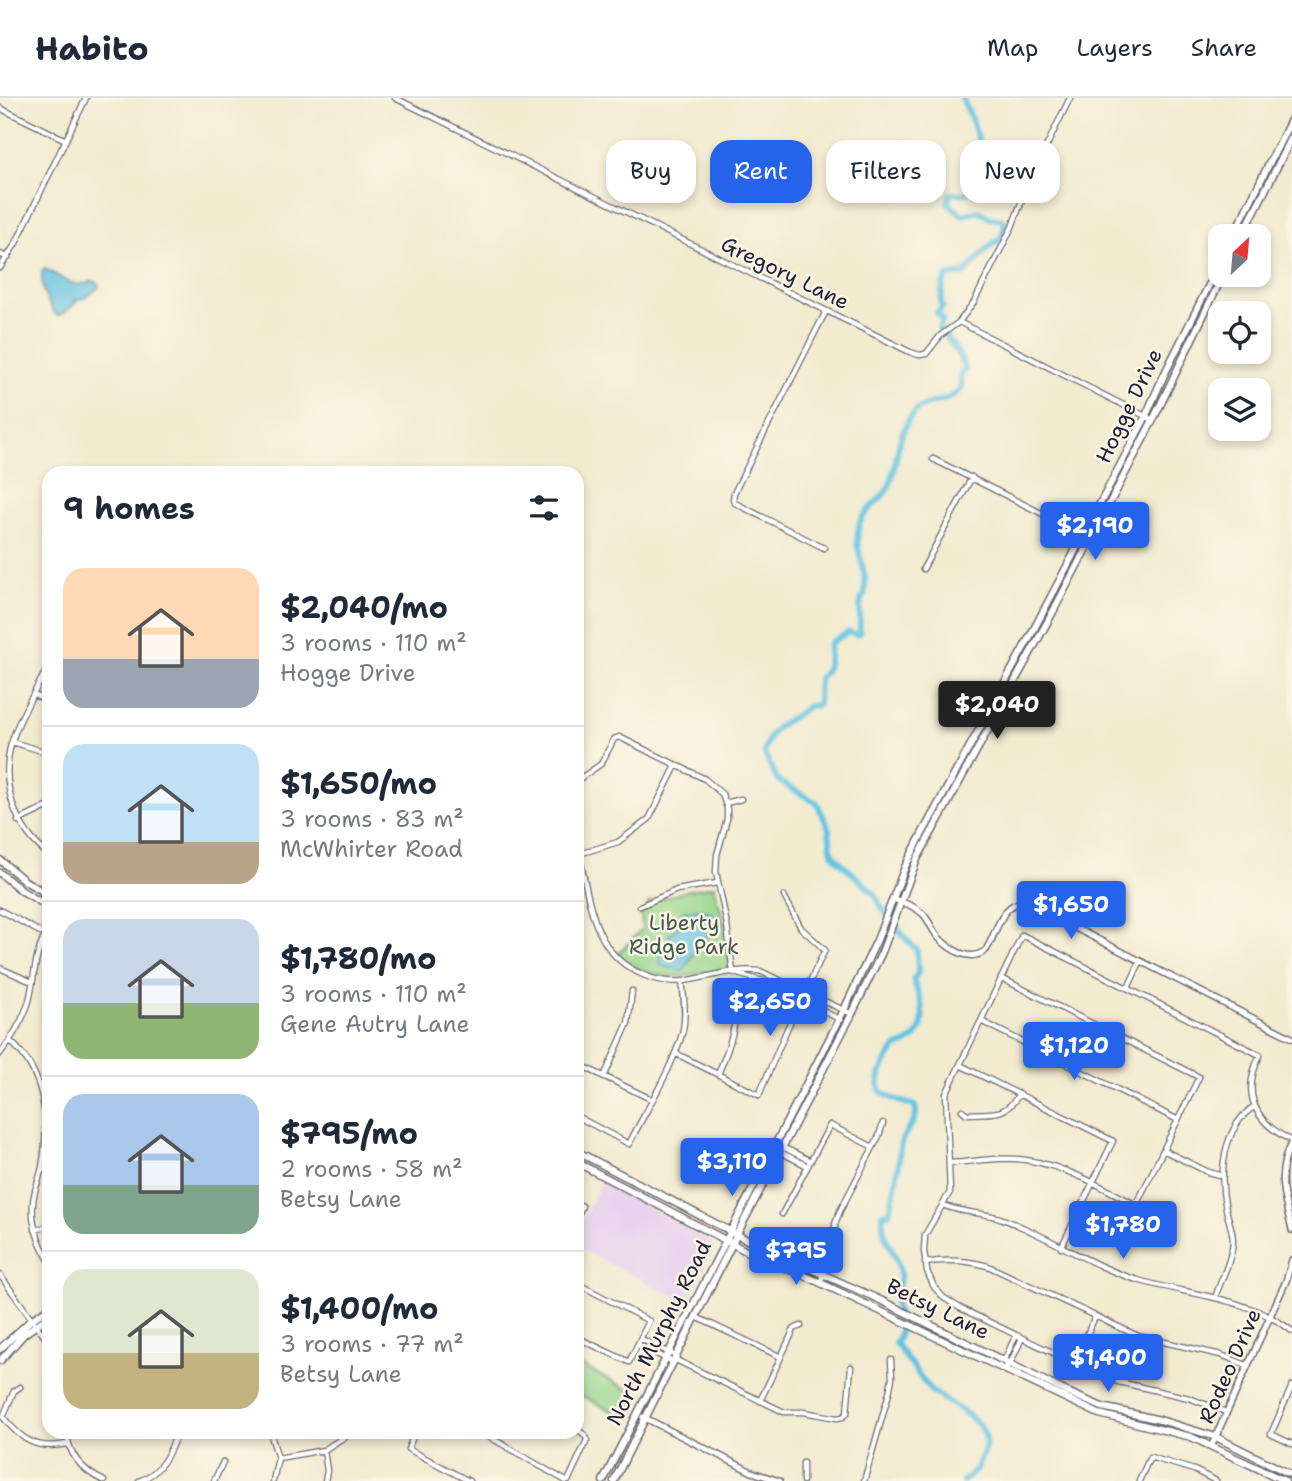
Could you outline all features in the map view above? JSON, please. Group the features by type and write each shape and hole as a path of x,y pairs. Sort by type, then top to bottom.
{"main road":[{"path":"1239,224 1292,118"},
{"path":"1248,224 1292,137"},
{"name":"Hogge Drive","path":"892,901 922,834 1146,416 1208,287"},
{"name":"Hogge Drive","path":"901,902 918,859 1153,420 1217,287"},
{"path":"1034,629 1041,633"},
{"path":"971,743 978,747"},
{"path":"0,860 42,891"},
{"path":"0,873 22,891 42,902"},
{"name":"North Murphy Road","path":"603,1481 637,1414 696,1317 729,1242 730,1231 844,1010 892,901"},
{"name":"North Murphy Road","path":"614,1481 729,1242 737,1235 848,1023 901,902"},
{"name":"Betsy Lane","path":"584,1155 737,1235 919,1319 1099,1414 1191,1437 1285,1481"},
{"name":"Betsy Lane","path":"584,1166 729,1242 919,1331 1102,1407 1194,1429 1216,1437 1292,1475"},
{"path":"617,1185 622,1175"},
{"path":"673,1214 678,1205"},
{"path":"0,1361 42,1315"},
{"path":"0,1349 42,1319"}],"street":[{"path":"0,268 8,258 86,98"},
{"name":"Gregory Lane","path":"395,98 919,355 928,352 944,333 960,322"},
{"path":"1070,98 1030,181 1007,237 974,302 960,322 1153,420"},
{"path":"0,108 66,140"},
{"path":"0,254 8,258"},
{"path":"824,548 733,499 826,310"},
{"path":"933,458 1091,538"},
{"path":"923,569 972,477"},
{"path":"42,679 12,742 9,757 9,786 18,821 42,849"},
{"path":"34,695 42,699"},
{"path":"584,776 598,767 616,737 715,787 726,803 727,819 716,859 716,883 727,925 733,972"},
{"path":"12,742 42,751"},
{"path":"584,850 618,842 649,819 676,766"},
{"path":"726,803 741,799"},
{"path":"18,821 42,809"},
{"path":"584,877 596,927 608,951 626,967 647,977 664,981 682,981 743,969 760,971 852,1014"},
{"path":"640,906 677,890 716,883"},
{"path":"675,1053 759,1095 825,950 801,928 784,896"},
{"path":"892,901 901,902 921,912 943,942 969,956 986,950 1007,909 1021,902 1030,904 1292,1038"},
{"path":"0,909 42,933"},
{"path":"1226,1412 1189,1398 1110,1380 960,1308 944,1298 934,1287 925,1263 925,1235 950,1192 946,1094 1021,935 1260,1055 1252,1076 1251,1092 1255,1107 1266,1125 1292,1141 1281,1173 1282,1196 1292,1230"},
{"path":"0,1054 26,1011 35,957 42,945"},
{"path":"1128,988 1140,962"},
{"path":"0,968 32,982"},
{"path":"733,972 766,982 848,1023"},
{"path":"1002,978 1199,1077 1123,1232"},
{"path":"584,1120 629,1144 675,1053 684,1022 682,981"},
{"path":"604,1077 628,1023 632,991"},
{"path":"718,1074 735,1031 737,991"},
{"path":"981,1021 1178,1120"},
{"path":"10,1041 27,1059 42,1095"},
{"path":"960,1065 1113,1141 1061,1248"},
{"path":"584,1067 651,1100"},
{"path":"962,1110 967,1114 1006,1111 1019,1094"},
{"path":"1215,1297 1233,1245 1223,1176 1226,1150 1234,1125 1255,1107"},
{"path":"820,1283 834,1245 835,1224 840,1211 883,1123"},
{"path":"782,1214 830,1125 873,1147"},
{"path":"775,1146 810,1164"},
{"path":"1163,1150 1208,1172 1223,1176"},
{"path":"949,1163 1022,1159 1066,1171 1170,1223 1170,1227"},
{"path":"42,1169 33,1201 35,1230 42,1248"},
{"path":"1282,1196 1292,1196"},
{"path":"943,1205 951,1209 1000,1218 1061,1248 1139,1280 1215,1297 1269,1317 1292,1331"},
{"path":"35,1230 42,1228"},
{"path":"925,1263 966,1260 988,1266 1138,1336 1221,1355 1247,1366"},
{"name":"Rodeo Drive","path":"1212,1445 1286,1281 1292,1260"},
{"path":"0,1275 42,1334"},
{"path":"584,1287 649,1321 629,1362 584,1341"},
{"path":"696,1317 780,1357"},
{"path":"1074,1362 1095,1317"},
{"path":"760,1401 794,1329 801,1326"},
{"path":"1006,1365 1016,1335"},
{"path":"1006,1365 1022,1338"},
{"path":"640,1342 784,1412 841,1418 846,1413 851,1367"},
{"path":"864,1481 889,1392 892,1378 891,1360"},
{"path":"20,1387 14,1391 3,1417 16,1433 34,1443 50,1447 67,1444"},
{"path":"1292,1388 1271,1434 1292,1444"},
{"path":"637,1414 752,1472 779,1481"},
{"path":"493,1439 567,1481 586,1447 587,1437 584,1435"},
{"path":"67,1439 67,1444 83,1468 104,1481"},
{"path":"139,1481 161,1466 170,1453 175,1439"},
{"path":"272,1439 278,1458 273,1481"},
{"path":"278,1458 324,1450 341,1439"},
{"path":"412,1439 408,1449 468,1481"},
{"path":"324,1450 327,1471 324,1481"},
{"path":"1139,1481 1150,1457 1194,1470 1216,1481"},
{"path":"214,1481 223,1462"},
{"path":"803,1463 803,1481"}],"shaded area":[{"path":"603,1179 627,1196 712,1242 714,1246 687,1303 584,1251 584,1217"}],"green space":[{"name":"Liberty Ridge Park","path":"714,886 725,927 730,968 685,976 658,975 631,964 618,954 642,929 641,913 647,909 648,903 689,890"},
{"path":"584,1367 639,1395 627,1419 584,1397"}],"water":[{"path":"45,269 74,284 93,281 98,283 99,287 85,298 75,300 76,303 57,316 43,289 42,271"},
{"path":"695,909 714,915 706,940 697,947 683,971 661,966 659,959 670,934 676,930 680,916 684,910"}],"waterway":[{"path":"962,98 980,148 980,176 975,186 966,193 950,194 948,203 962,215 979,211 1005,223 1002,237 964,274 948,276 943,284 943,307 937,313 943,320 939,328 963,364 965,370 961,374 961,388 950,397 923,406 907,423 889,487 860,523 857,541 865,582 865,593 860,605 860,633 857,635 849,632 830,643 827,667 819,678 818,705 808,706 776,729 771,734 764,752 777,780 817,803 829,829 835,857 875,894 882,908 917,950 918,973 913,980 922,1011 920,1029 916,1037 896,1047 882,1070 879,1083 883,1093 915,1106 916,1112 901,1144 892,1202 889,1213 883,1214 883,1223 900,1272 895,1296 900,1332 895,1343 931,1391 968,1415 985,1434 986,1446 976,1470 963,1481"}]}
